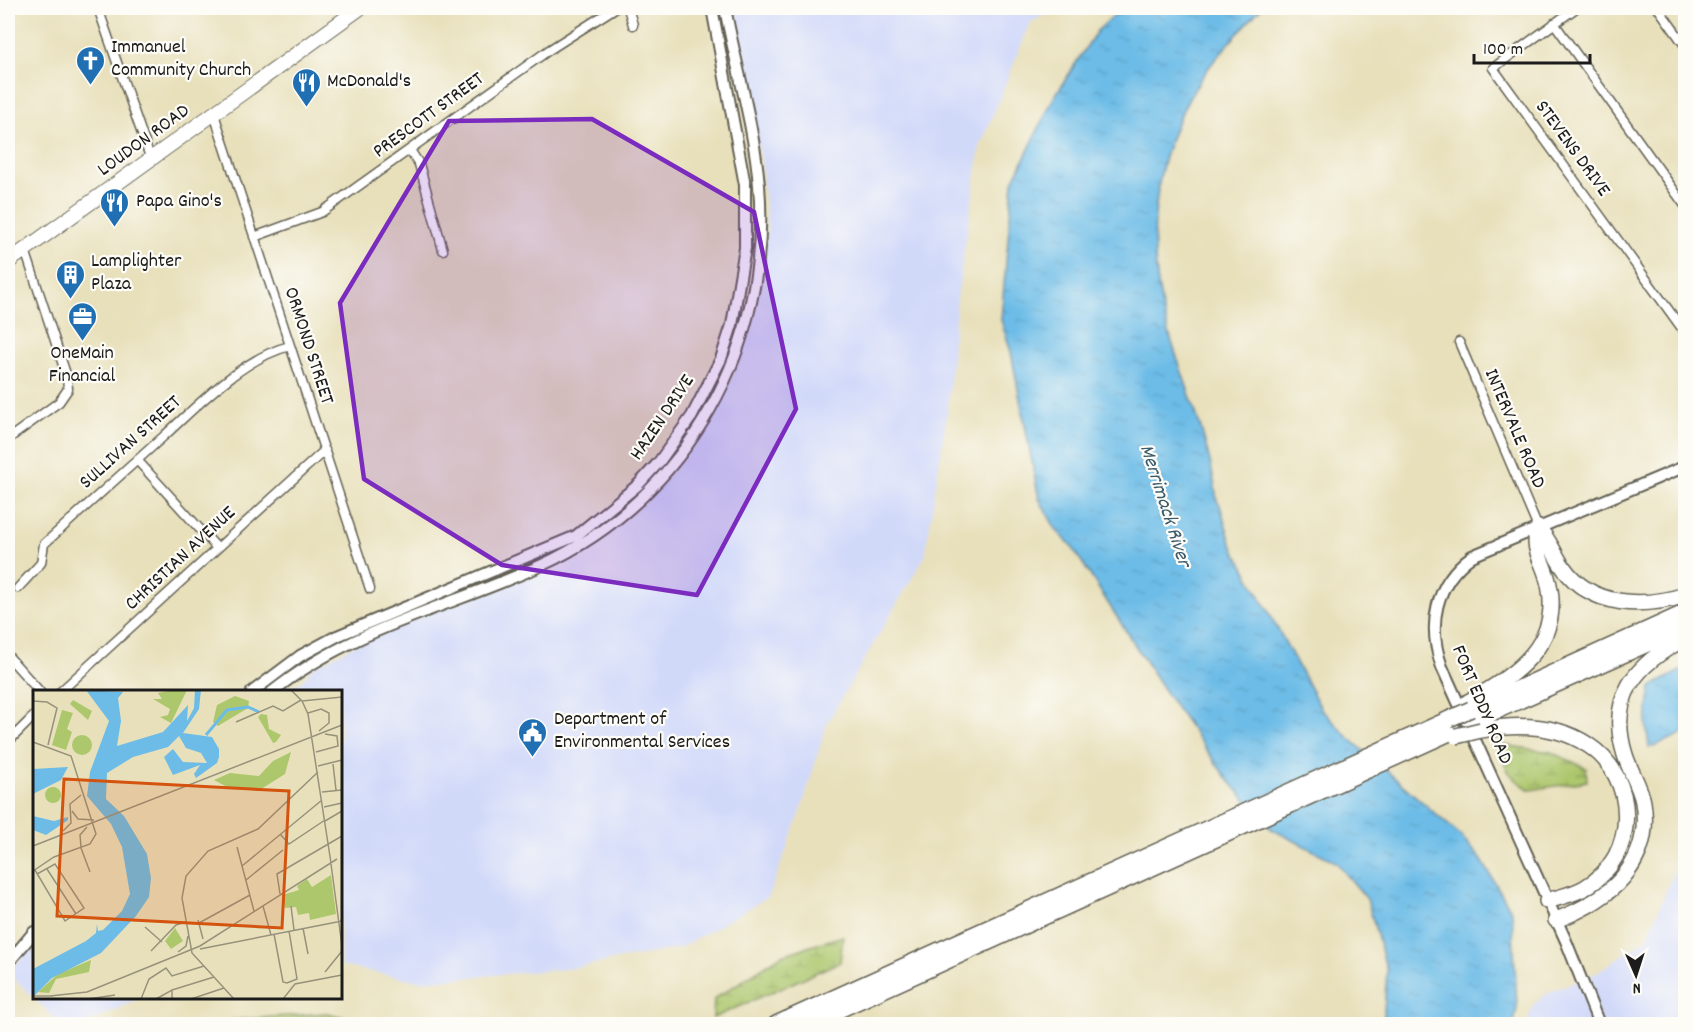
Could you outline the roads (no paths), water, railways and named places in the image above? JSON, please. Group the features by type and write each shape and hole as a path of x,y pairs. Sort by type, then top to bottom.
{"highway":[{"path":"1474,715 1530,659 1542,641 1549,622 1551,601 1547,578 1533,544 1538,528 1548,537 1562,566 1575,581 1601,598 1638,603 1656,602 1686,595"},
{"path":"808,1024 1227,827 1474,715 1686,612"},
{"path":"1474,715 1686,627"},
{"path":"1556,920 1613,890 1625,877 1634,861 1639,849 1644,818 1642,800 1621,740 1621,705 1631,680 1642,666 1686,638"},
{"path":"1474,715 1572,736 1602,756 1613,770 1621,786 1626,821 1617,855 1606,870 1586,887 1547,901"},
{"path":"776,1024 1227,827"}],"main road":[{"name":"LOUDON ROAD","path":"8,262 360,8"}],"street":[{"path":"98,8 151,160"},
{"name":"PRESCOTT STREET","path":"254,237 322,212 549,50 615,8"},
{"path":"628,8 633,24"},
{"name":"HAZEN DRIVE","path":"255,690 300,656 337,636 576,536 638,485 659,462 692,416 721,359 732,325 745,248 745,185 712,8"},
{"name":"HAZEN DRIVE","path":"275,690 333,651 371,631 542,565 581,545 657,482 697,432 716,400 739,351 757,277 760,236 757,169 725,8"},
{"name":"STEVENS DRIVE","path":"1576,8 1493,68 1686,334"},
{"path":"1658,8 1686,47"},
{"path":"1554,23 1686,207"},
{"name":"ORMOND STREET","path":"214,114 370,589"},
{"path":"410,150 419,164 443,250"},
{"path":"8,439 59,402 68,389 67,377 25,250"},
{"name":"INTERVALE ROAD","path":"1459,342 1538,528"},
{"name":"SULLIVAN STREET","path":"18,588 41,563 44,544 137,460 225,383 254,362 290,346"},
{"name":"CHRISTIAN AVENUE","path":"62,690 325,450"},
{"path":"137,460 217,548"},
{"name":"FORT EDDY ROAD","path":"1599,1024 1556,920 1442,667 1434,630 1438,600 1453,573 1462,563 1489,548 1686,465"},
{"path":"8,656 38,690"},
{"path":"8,742 33,717"},
{"path":"8,963 33,933"}],"water":[{"name":"Merrimack River","path":"1122,8 1261,8 1210,66 1191,95 1176,126 1165,158 1158,191 1155,258 1159,292 1167,326 1203,434 1217,501 1231,543 1322,710 1349,738 1460,835 1481,859 1512,912 1517,1007 1514,1024 1383,1024 1387,971 1367,899 1336,862 1271,829 1225,776 1165,692 1071,545 1057,531 1039,499 1011,352 1001,320 1013,182 1053,99 1097,31"},
{"path":"1685,668 1685,733 1649,748 1646,722 1651,687"}],"place":[{"name":"Immanuel Community Church","path":"90,86"},
{"name":"McDonald's","path":"306,108"},
{"name":"Papa Gino's","path":"115,228"},
{"name":"Lamplighter Plaza","path":"70,300"},
{"name":"OneMain Financial","path":"82,342"},
{"name":"Department of Environmental Services","path":"533,758"}]}
